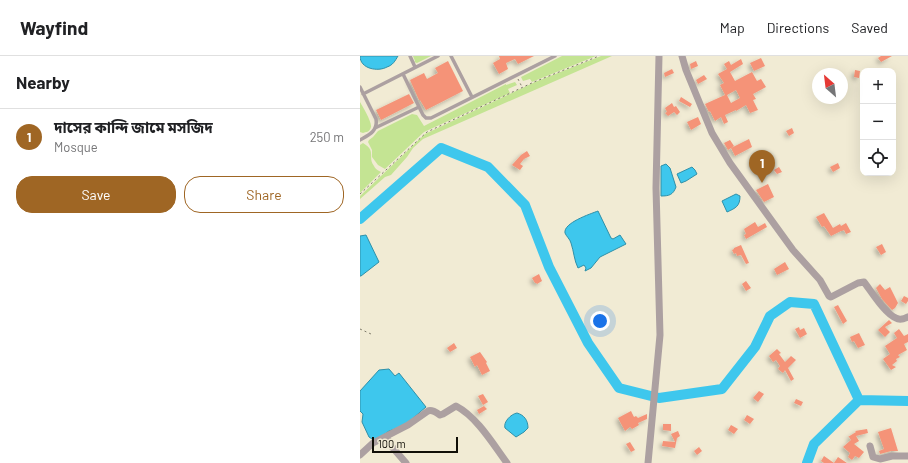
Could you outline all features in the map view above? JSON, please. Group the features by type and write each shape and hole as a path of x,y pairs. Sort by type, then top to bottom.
{"street":[{"path":"648,463 660,335 656,188 659,56"},
{"path":"682,56 686,70 712,133 730,163 794,250 820,280 829,296 831,297 858,283 864,282 887,311 896,318 904,319 908,317"},
{"path":"360,455 373,443 408,424 428,410 440,415 456,406 467,413 479,425 507,463"},
{"path":"386,437 406,463"},
{"path":"870,446 873,457 880,459 892,456 908,456"}],"lane":[{"path":"410,56 415,68"},
{"path":"363,94 438,56"},
{"path":"451,56 472,97"},
{"path":"403,74 423,114 426,118 431,118 555,56"},
{"path":"360,87 376,119 375,128 369,136 360,140"},
{"path":"375,128 419,107"}],"path":[{"path":"360,194 424,134 522,87 599,56"},
{"path":"516,75 522,87"},
{"path":"360,329 371,334"}],"green space":[{"path":"413,56 431,56 417,63 414,62"},
{"path":"562,56 596,56 532,82 530,79 523,81 521,77"},
{"path":"601,56 612,56 423,139 413,148 391,175 385,177 360,199 360,196 425,134 535,82"},
{"path":"515,82 517,85 508,89 510,93 424,132 385,169 378,165 372,157 372,150 368,142 378,131 412,114 417,115 424,126 506,84"},
{"path":"360,102 371,125 369,131 363,133 360,132"},
{"path":"363,143 371,151 372,163 377,170 381,172 360,193 360,145"}],"water":[{"path":"360,56 398,56 391,65 375,69 366,67"},
{"path":"666,164 670,168 676,187 674,192 666,196 661,196 661,166"},
{"path":"692,167 697,174 681,183 677,174"},
{"path":"736,194 740,196 738,204 735,208 727,212 722,201"},
{"path":"598,211 611,238 613,239 620,235 626,244 600,257 591,268 585,271 586,268 584,265 578,268 570,242 565,233 566,229 572,222"},
{"path":"366,235 379,262 360,276 360,236"},
{"path":"389,369 395,376 399,373 426,407 404,426 389,431 375,441 369,437 362,422 363,414 360,411 360,391 379,370"},
{"path":"517,413 525,418 528,428 516,437 505,428 505,423 512,415"}],"building":[{"path":"499,56 534,56 518,64 515,59 506,63 508,69 499,74 493,63 500,59"},
{"path":"881,56 892,56 881,62 878,58"},
{"path":"761,58 765,66 754,71 750,63"},
{"path":"741,59 743,64 730,72 735,81 752,72 757,81 761,79 766,87 753,94 756,99 753,100 758,110 750,113 746,105 725,115 728,122 724,124 721,117 715,121 705,104 725,95 720,85 724,83 718,74 727,69 724,64 729,61 731,65","holes":["736,90 740,98 731,103 727,95"]},
{"path":"448,61 463,91 426,110 419,100 410,80 424,73 427,79 438,73 435,68"},
{"path":"696,61 698,66 691,69 690,64"},
{"path":"672,69 674,73 665,77 664,73"},
{"path":"855,70 860,71 859,78 854,77"},
{"path":"704,75 707,79 698,84 696,80"},
{"path":"409,94 414,103 381,120 376,110"},
{"path":"681,97 692,104 690,107 679,101"},
{"path":"672,103 680,112 677,115 674,112 668,116 665,113 667,112 665,108"},
{"path":"698,117 701,124 691,130 687,122"},
{"path":"792,128 794,133 789,136 786,131"},
{"path":"749,139 752,147 735,156 731,148"},
{"path":"730,140 734,146 728,150 724,143"},
{"path":"527,151 530,156 524,159 520,164 523,166 520,170 512,165 521,155"},
{"path":"838,163 840,168 833,172 830,167"},
{"path":"779,167 782,172 777,174 774,170"},
{"path":"768,184 774,197 764,202 756,190"},
{"path":"824,213 833,228 840,224 841,226 846,223 851,232 846,234 844,230 831,236 824,226 822,227 816,217"},
{"path":"755,222 758,227 765,223 767,227 746,239 744,229"},
{"path":"882,244 886,252 881,255 876,247"},
{"path":"741,245 749,263 746,264 741,255 737,256 732,250"},
{"path":"785,262 789,269 777,275 774,269"},
{"path":"539,274 542,281 537,284 532,278"},
{"path":"746,281 751,288 746,291 742,284"},
{"path":"880,284 885,290 890,287 898,303 892,310 882,299 876,288"},
{"path":"904,296 908,298 906,304 901,301"},
{"path":"838,305 847,321 843,324 834,307"},
{"path":"889,320 892,323 885,327 890,332 885,337 878,330"},
{"path":"799,327 800,330 804,328 807,334 800,338 795,329"},
{"path":"899,329 904,336 908,334 908,342 904,344 907,350 898,355 900,357 896,359 897,361 892,365 896,367 891,370 883,359 890,354 885,346 897,338 894,333"},
{"path":"859,333 865,345 858,348 854,341 852,342 850,337"},
{"path":"454,343 457,348 450,352 447,348"},
{"path":"777,349 781,353 779,354 785,362 791,356 796,360 788,368 794,379 791,381 785,370 783,373 778,369 780,366 776,360 773,362 769,356"},
{"path":"480,352 487,362 486,363 490,371 482,375 477,365 475,367 470,357"},
{"path":"759,391 764,394 758,402 753,398"},
{"path":"483,394 488,402 483,405 478,396"},
{"path":"796,399 803,402 801,406 794,403"},
{"path":"484,406 487,409 479,414 477,410"},
{"path":"631,411 634,417 636,416 638,418 647,414 647,419 638,423 639,425 632,429 630,427 625,431 618,418"},
{"path":"747,415 754,419 750,424 744,420"},
{"path":"663,424 671,424 671,431 663,430"},
{"path":"731,425 738,429 734,434 728,430"},
{"path":"891,428 898,451 880,454 879,451 884,449 878,432"},
{"path":"867,429 868,433 856,436 859,441 854,444 864,452 859,458 855,456 852,460 848,457 850,453 843,447 851,440 848,437 856,432 855,431"},
{"path":"678,431 680,436 677,438 675,448 662,446 663,441 675,442 671,434"},
{"path":"630,442 635,450 631,452 626,444"},
{"path":"699,447 702,451 697,455 694,451"},
{"path":"824,456 834,463 824,463 821,461"},
{"path":"838,457 847,463 834,463"}],"waterway":[{"path":"360,219 441,148 488,167 525,205 549,267 588,343 619,388 659,398 722,389 755,347 770,316 790,302 814,304 859,400"},
{"path":"807,463 814,444 859,400 908,401"}],"place":[{"name":"দাসের কান্দি জামে মসজিদ","path":"762,183"}]}
